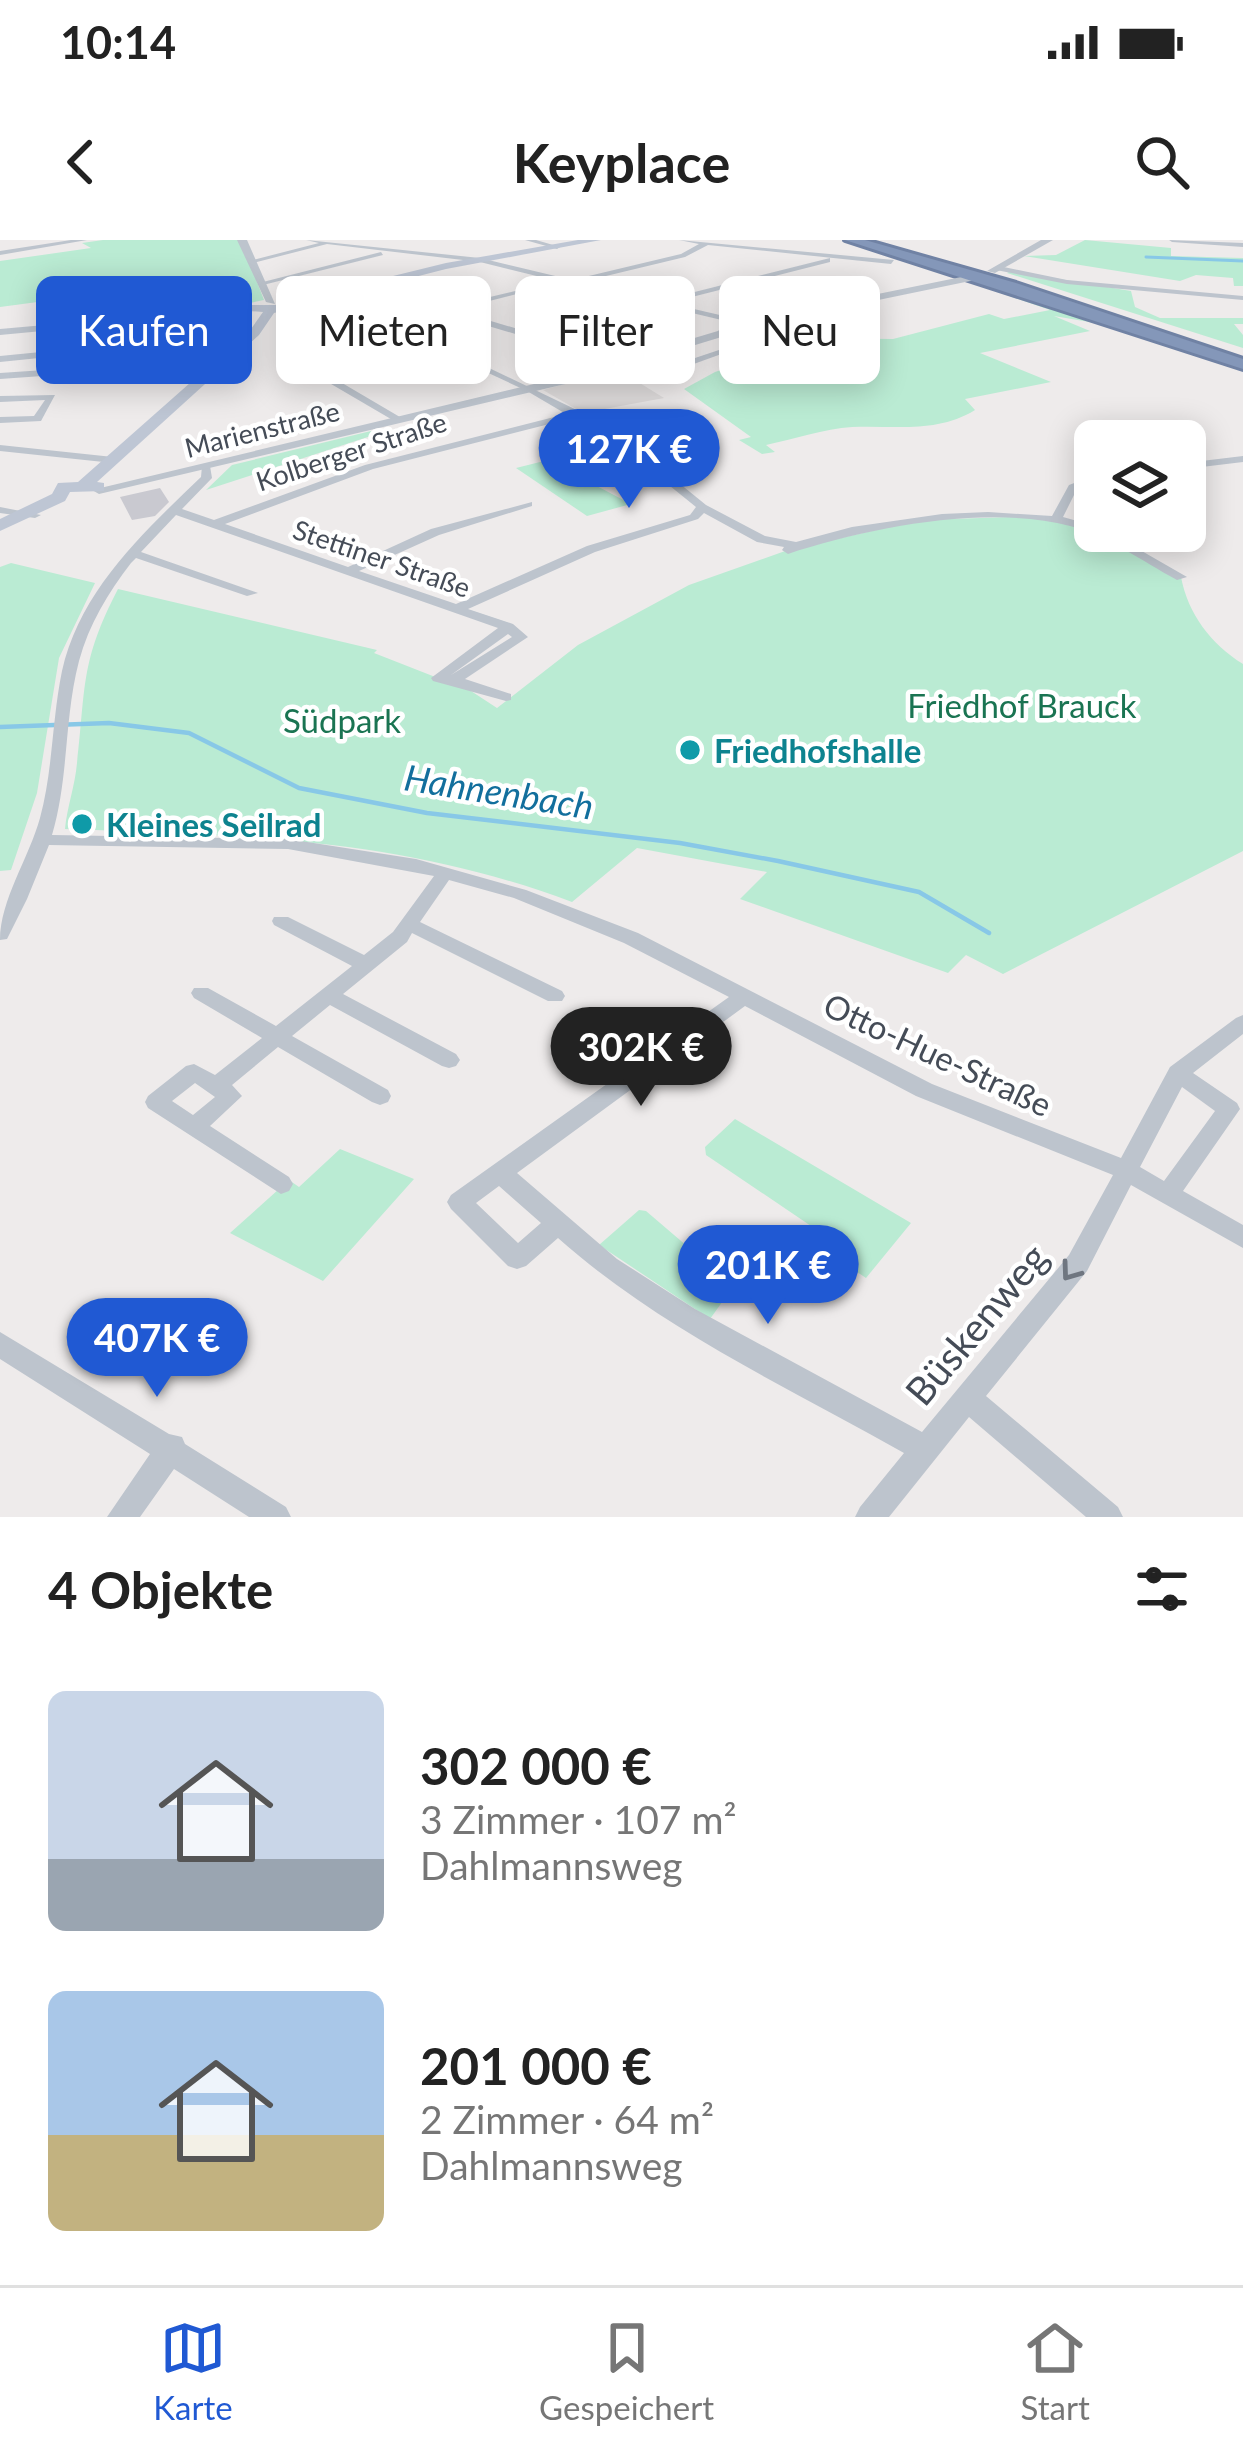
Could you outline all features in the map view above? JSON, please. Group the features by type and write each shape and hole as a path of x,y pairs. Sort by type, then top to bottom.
{"highway":[{"path":"851,240 1243,360"},
{"path":"870,240 1243,360"}],"main road":[{"path":"252,333 266,320 271,300 596,240"},
{"path":"0,529 92,487 113,460 197,384"}],"street":[{"path":"0,253 84,240"},
{"path":"242,240 271,300"},
{"path":"309,240 480,260 547,276"},
{"path":"253,261 340,240"},
{"path":"0,332 271,300 396,250 438,240"},
{"path":"528,240 557,247"},
{"path":"682,240 891,262"},
{"path":"996,269 1048,240"},
{"path":"1172,240 1243,244"},
{"path":"591,276 683,256 706,243"},
{"path":"695,294 837,258"},
{"path":"996,269 1067,281 1243,298"},
{"name":"Marienstraße","path":"880,297 971,278"},
{"path":"271,300 276,301"},
{"name":"Marienstraße","path":"695,341 719,333"},
{"path":"0,359 36,355"},
{"path":"491,370 578,414 702,507 761,538 792,548 920,520 1057,517 1074,523"},
{"path":"0,376 36,374"},
{"path":"337,384 400,420"},
{"name":"Marienstraße","path":"92,487 206,467 545,384"},
{"path":"0,410 0,399 52,397 37,419 0,420"},
{"name":"Kolberger Straße","path":"212,525 369,467 578,414"},
{"path":"0,448 113,460"},
{"path":"1206,463 1243,459"},
{"path":"0,934 42,840 82,633 133,553 207,478 206,467"},
{"path":"1057,517 1054,512 1074,487"},
{"path":"349,571 435,532 528,504"},
{"path":"456,609 591,549 694,517 702,507"},
{"path":"0,510 31,514"},
{"name":"Stettiner Straße","path":"174,510 508,627 521,637 454,680 506,697"},
{"path":"1135,552 1181,578"},
{"path":"133,553 252,593"},
{"name":"Otto-Hue-Straße","path":"42,840 244,841 446,872 614,930 924,1090 1123,1168 1243,1237"},
{"path":"216,1086 367,965 410,924 446,872"},
{"path":"281,921 367,965"},
{"path":"410,924 555,996"},
{"path":"201,993 380,1096"},
{"path":"330,996 449,1060"},
{"path":"557,1224 518,1258 459,1202 742,998"},
{"path":"1169,1192 1228,1109 1178,1073 1243,1023"},
{"path":"194,1127 231,1096 194,1072 156,1102 194,1127 281,1184"},
{"name":"Büskenweg","path":"871,1517 1078,1263 1123,1168 1178,1073"},
{"path":"502,1174 584,1247 686,1317 923,1448"},
{"path":"0,1344 172,1447 276,1517"},
{"path":"968,1399 1108,1517"},
{"path":"122,1517 172,1447"}],"shaded area":[{"path":"564,384 641,384 664,398 583,413 543,390"}],"green space":[{"path":"241,240 264,300 252,302 252,276 36,276 36,302 0,307 0,261 91,248 82,243"},
{"path":"1085,240 1171,248 1171,256 1243,258 1243,286 1234,286 1233,278 1196,275 1180,281 1024,256 1056,255"},
{"path":"1007,273 1131,291 1135,307 1160,318 1243,318 1243,324 1234,324 1243,335 1243,348"},
{"path":"979,280 1243,372 1107,325 1054,316 1090,331 980,353 1051,382 965,399 975,410 945,422 831,430 766,445 775,452 762,454 739,440 751,437 684,389 719,371 719,384 880,384 880,339 989,314 1004,319 1050,310 969,282"},
{"path":"371,431 377,434 206,490 232,465"},
{"path":"564,456 608,479 593,484 631,504 587,516 516,468"},
{"name":"Friedhof Brauck","path":"1044,516 1074,525 1074,552 1134,552 1181,577 1203,627 1243,664 1243,851 1003,974 966,955 948,973 740,899 767,872 637,848 572,902 446,864 384,852 259,838 65,829 91,656 118,589 377,650 374,653 471,691 497,708 578,645 689,585 788,550 920,520"},
{"path":"11,563 95,583 59,658 37,793 11,870 0,871 0,567"},
{"path":"735,1119 911,1223 866,1278 801,1234 811,1226 706,1155 705,1147"},
{"path":"340,1149 414,1179 323,1281 230,1233 289,1180 299,1187"},
{"path":"639,1210 729,1282 730,1291 710,1319 599,1245"}],"building":[{"path":"160,488 169,502 155,516 132,520 120,497"}],"waterway":[{"path":"1146,257 1243,261"},
{"name":"Hahnenbach","path":"0,727 109,723 189,733 299,788 427,813 680,843 778,861 919,892 989,933"}],"place":[{"name":"Friedhofshalle","path":"690,750"},
{"name":"Kleines Seilrad","path":"82,824"}],"park label":[{"name":"Südpark","path":"342,720"}]}
